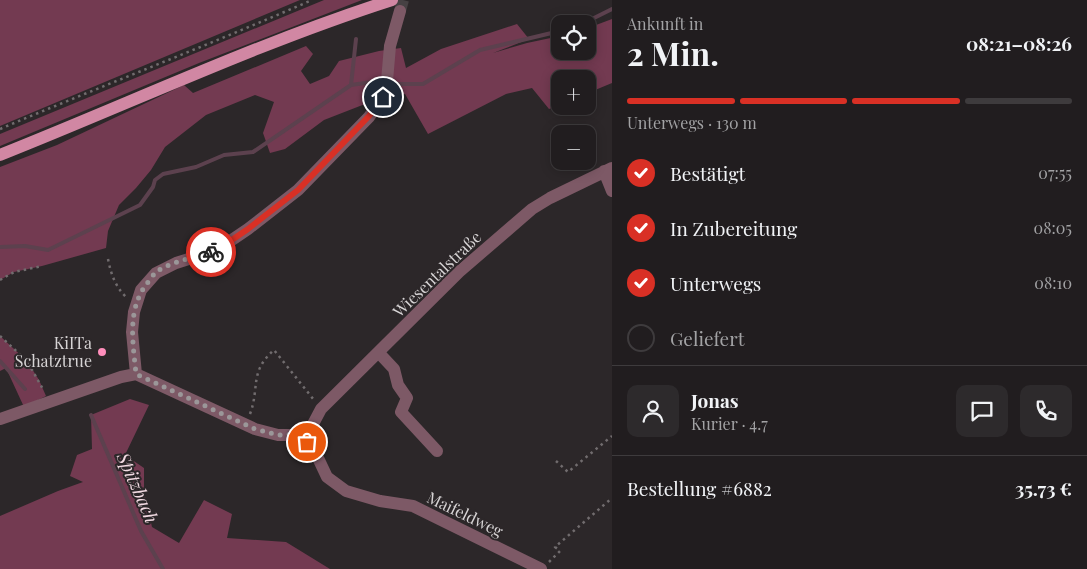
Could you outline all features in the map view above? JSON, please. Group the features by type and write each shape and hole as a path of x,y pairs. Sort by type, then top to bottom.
{"main road":[{"path":"0,156 239,55 330,20 392,0"}],"street":[{"path":"136,374 132,332 136,305 141,290 156,273 176,263 217,250 248,229 298,190 369,116 383,97 387,80 390,46 400,11"},
{"name":"Wiesentalstraße","path":"312,426 321,409 459,272 532,209 608,169 612,192"},
{"path":"379,353 394,369 398,385 407,398 401,412 437,451"},
{"path":"0,419 121,377 136,374 246,425 278,435 298,434"},
{"path":"302,425 312,426 315,434 310,441 302,440 298,434 298,429 302,425"},
{"name":"Maifeldweg","path":"310,441 327,477 346,491 380,501 413,506 545,566"}],"path":[{"path":"0,129 312,0"},
{"path":"108,259 111,275 121,291 136,305"},
{"path":"0,280 14,272 42,266"},
{"path":"0,336 27,361 39,380 48,402"},
{"path":"246,425 253,405 257,373 264,359 274,350 321,409"},
{"path":"556,461 568,472 612,436"},
{"path":"545,566 560,551 555,547 612,498"}],"shaded area":[{"path":"0,0 300,0 0,126"},
{"path":"324,0 362,0 199,63 0,146 0,134"},
{"path":"612,19 612,83 596,90 596,70 551,70 551,108 549,109 532,88 506,94 428,134 405,94 383,97 324,120 285,149 270,153 263,133 274,102 255,95 206,115 165,147 151,170 119,205 108,231 106,248 14,272 0,280 0,247 23,245 0,245 0,167 57,145 184,85 193,93 306,46 313,54 301,71 310,84 329,76 339,61 379,51 401,48 406,68 441,49 517,24 529,39 493,53 551,38 551,60 596,60 596,25"},
{"path":"0,336 27,361 46,396 24,407 6,368 0,371"},
{"path":"130,399 149,405 125,455 144,468 144,492 152,527 179,543 204,500 232,514 227,538 286,542 330,569 0,569 0,516 83,482 70,476 77,455 92,449 91,415"}],"waterway":[{"path":"596,17 612,9"},
{"path":"395,84 423,84 480,50 551,33"},
{"path":"351,85 356,39"},
{"path":"0,247 25,246 48,250 140,205 153,187 155,180 163,174 196,167 224,155 253,152 351,85 379,81"},
{"name":"Spitzbach","path":"0,361 25,389"},
{"name":"Spitzbach","path":"91,415 141,531 163,569"}],"tunnel":[{"path":"400,11 403,0"}],"way so far":[{"path":"211,252 176,263 156,273 141,290 134,312 132,332 136,374 255,429 278,435 298,434 300,439 307,442"}],"place":[{"name":"KiITa Schatztrue","path":"102,352"}],"route":[{"path":"211,252 248,229 298,190 369,116 383,97"}]}
